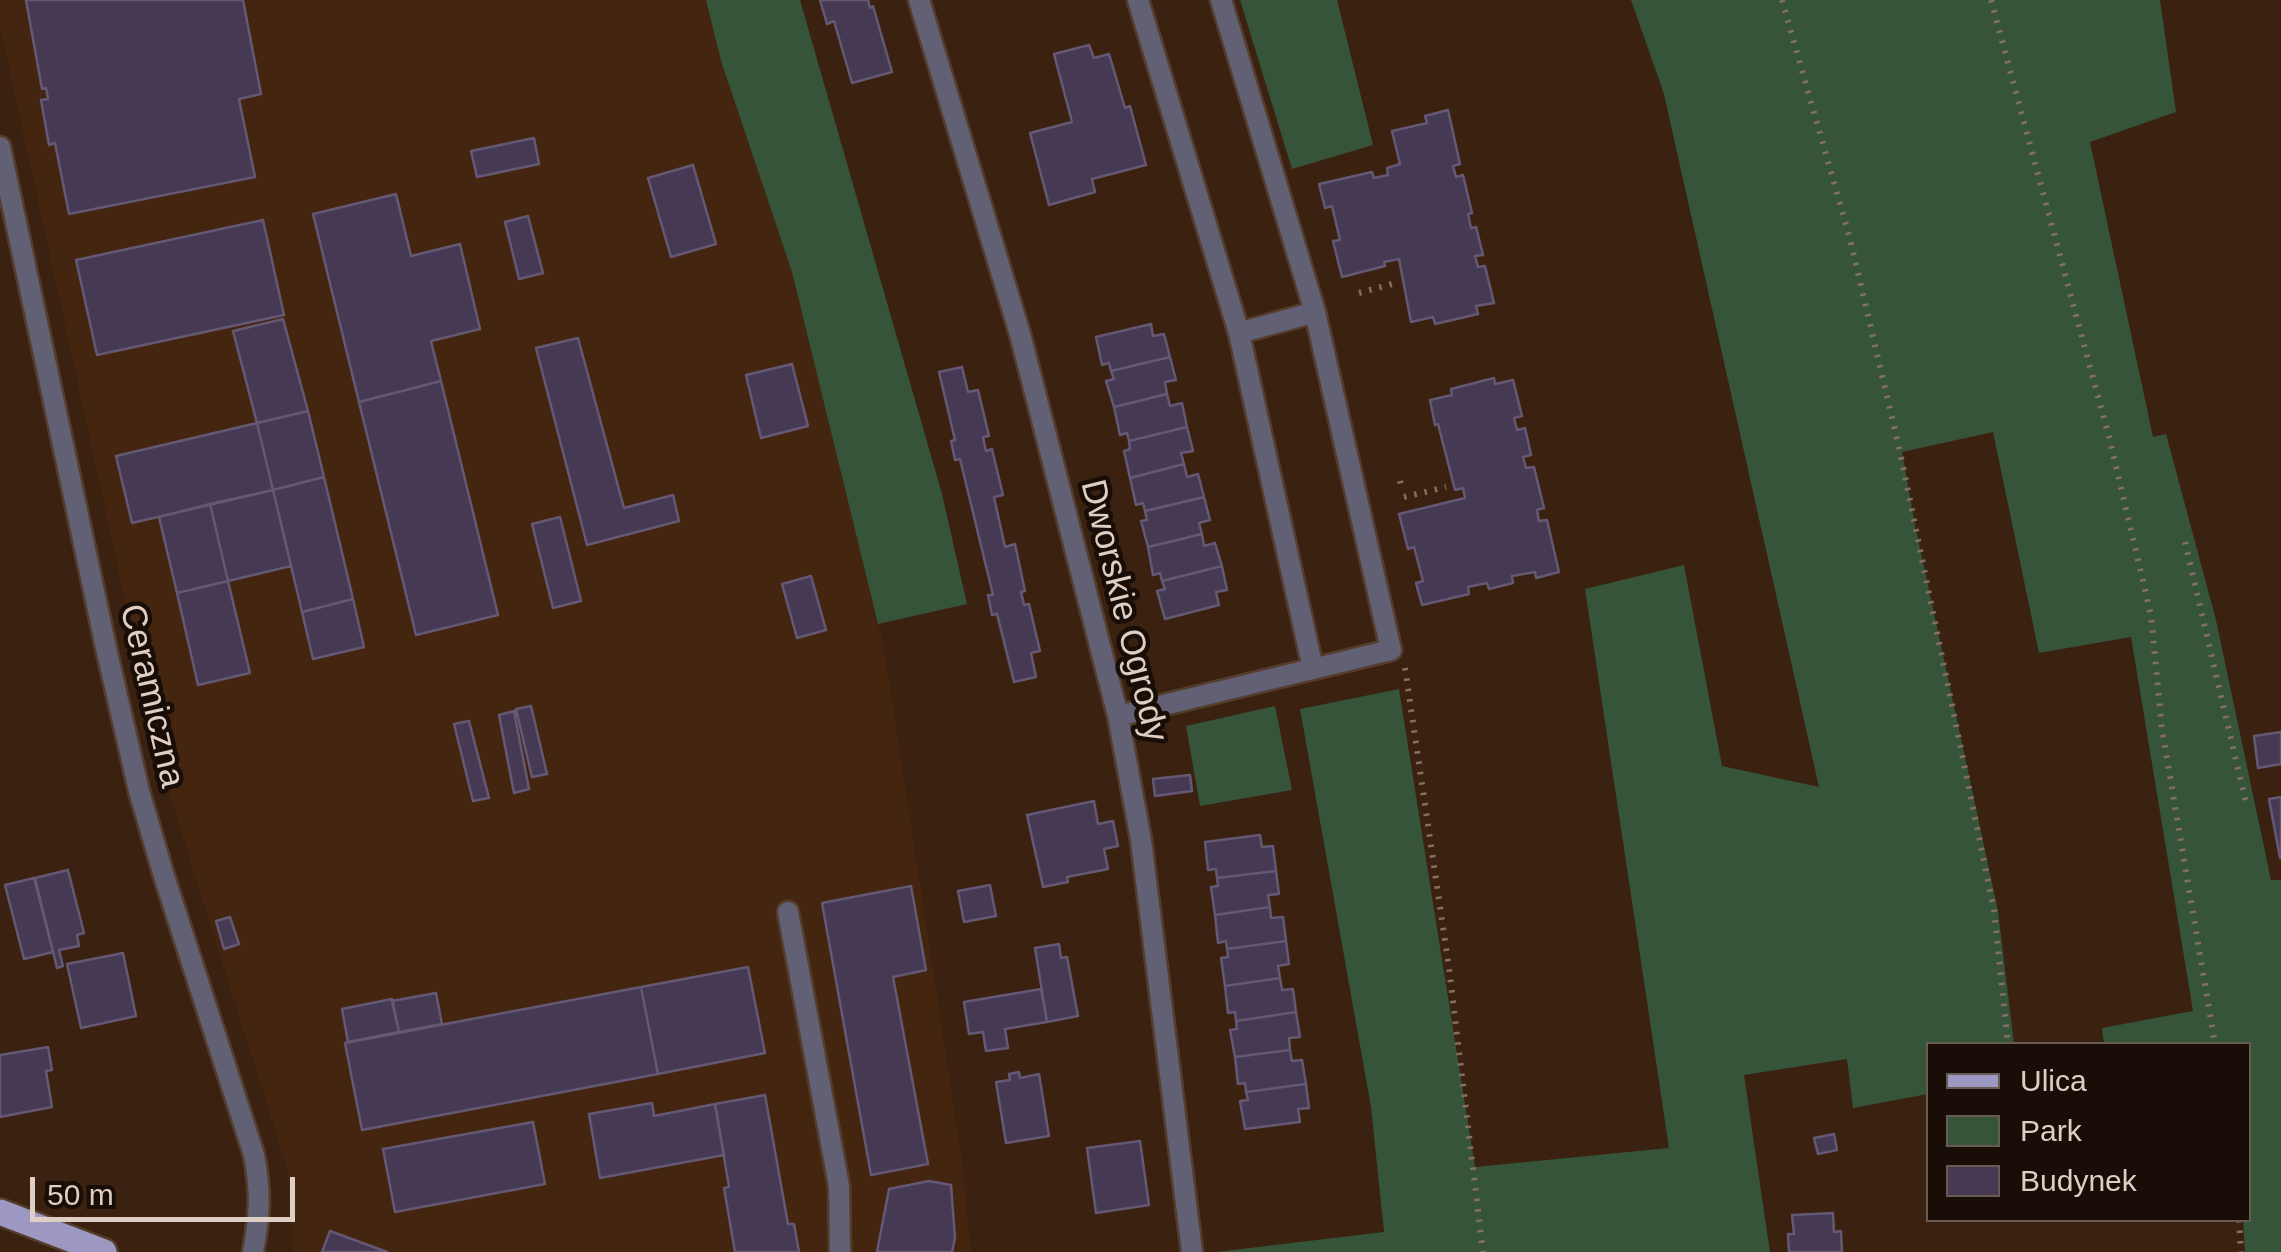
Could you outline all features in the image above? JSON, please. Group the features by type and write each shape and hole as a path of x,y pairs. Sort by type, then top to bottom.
{"main road":[{"path":"0,1212 104,1252"}],"street":[{"name":"Dworskie Ogrody","path":"919,0 1020,334 1118,716 1141,840 1192,1252"},
{"path":"1138,0 1239,333 1313,669"},
{"path":"1118,716 1391,650 1315,312 1221,0"},
{"name":"Ceramiczna","path":"0,148 139,792 254,1155 260,1189 254,1252"},
{"path":"1239,333 1315,312"},
{"path":"788,912 839,1186 840,1252"}],"path":[{"path":"1782,0 1850,238 1900,452 1994,910 2008,1042"},
{"path":"1991,0 2110,440 2151,615 2162,729 2216,1042"},
{"path":"1358,294 1399,282"},
{"path":"1402,489 1446,487"},
{"path":"2185,542 2246,803"},
{"path":"1406,674 1450,968 1483,1252"},
{"path":"2239,1222 2241,1252"}],"shaded area":[{"path":"0,0 706,0 721,61 792,272 884,647 963,1166 971,1252 293,1252 287,1169 162,771 0,27"}],"green space":[{"path":"706,0 800,0 942,494 967,604 878,624 792,272 721,61"},
{"path":"1240,0 1337,0 1373,145 1292,169"},
{"path":"1631,0 2160,0 2176,112 2090,142 2153,437 2166,434 2216,620 2271,880 2281,880 2281,1252 2245,1252 2243,1222 2251,1222 2251,1042 2104,1042 2102,1028 2193,1011 2131,637 2039,653 1993,432 1902,452 1998,911 2014,1042 1926,1042 1926,1094 1853,1108 1847,1059 1744,1075 1770,1252 1216,1252 1384,1232 1371,1107 1300,709 1399,689 1475,1167 1669,1148 1585,589 1684,565 1722,766 1819,787 1664,94"},
{"path":"1275,706 1292,790 1200,806 1186,726"}],"building":[{"path":"26,0 243,0 261,94 239,99 255,177 69,214 55,143 49,145 41,100 48,99 46,88 42,89"},
{"path":"820,0 868,0 892,72 852,83 834,21 827,24"},
{"path":"1089,45 1094,58 1109,54 1125,108 1130,106 1146,165 1092,179 1095,192 1049,205 1030,133 1072,122 1054,54"},
{"path":"1448,110 1460,164 1453,166 1456,177 1463,175 1472,213 1468,214 1471,228 1476,227 1483,255 1475,256 1478,267 1485,266 1494,303 1476,306 1478,314 1435,324 1433,317 1411,322 1399,259 1342,277 1333,241 1340,240 1332,206 1325,208 1319,184 1372,172 1374,178 1388,175 1387,168 1400,164 1392,131 1427,123 1425,116"},
{"path":"534,138 539,164 477,177 471,151"},
{"path":"693,165 716,244 671,257 648,178"},
{"path":"396,194 411,256 460,244 480,329 431,341 441,381 359,402 313,214"},
{"path":"528,216 543,273 519,279 505,222"},
{"path":"263,220 284,315 97,355 76,260"},
{"path":"283,319 308,411 257,423 233,331"},
{"path":"1151,324 1153,336 1164,334 1170,357 1111,371 1109,363 1102,365 1096,337"},
{"path":"578,338 624,508 673,495 679,521 587,545 536,348"},
{"path":"1170,357 1176,380 1165,382 1167,394 1114,407 1106,381 1114,379 1111,371"},
{"path":"792,364 808,426 761,438 746,375"},
{"path":"962,367 968,392 978,390 989,436 983,437 986,451 992,449 1003,495 994,497 1005,547 1015,544 1025,591 1021,592 1024,605 1029,604 1040,651 1031,653 1036,677 1014,682 997,614 992,615 988,595 993,595 960,459 955,460 951,441 955,440 939,372"},
{"path":"1494,378 1495,384 1513,380 1522,416 1514,418 1517,430 1525,428 1531,455 1523,457 1526,468 1534,467 1544,508 1537,510 1539,521 1547,520 1559,572 1536,578 1535,572 1512,576 1513,583 1489,589 1487,583 1468,587 1469,594 1422,605 1416,583 1423,581 1414,547 1408,549 1399,514 1465,498 1463,488 1455,490 1430,400 1452,395 1451,389"},
{"path":"441,381 498,615 416,635 359,402"},
{"path":"1167,394 1170,406 1182,403 1187,427 1129,441 1127,433 1120,435 1114,407"},
{"path":"308,411 324,477 273,490 257,423"},
{"path":"257,423 273,490 132,523 116,456"},
{"path":"1187,427 1193,451 1181,453 1184,464 1130,478 1124,451 1130,449 1129,441"},
{"path":"1184,464 1187,477 1198,474 1204,497 1145,511 1143,503 1136,505 1130,478"},
{"path":"324,477 353,599 302,612 273,490"},
{"path":"273,490 291,566 228,581 210,504"},
{"path":"1204,497 1210,520 1199,523 1202,534 1148,547 1141,521 1147,520 1145,511"},
{"path":"210,504 228,581 177,593 159,517"},
{"path":"560,517 581,601 553,608 532,524"},
{"path":"1202,534 1204,546 1215,543 1222,566 1162,581 1160,573 1153,575 1148,547"},
{"path":"1222,566 1227,590 1216,592 1219,605 1165,619 1157,591 1165,589 1162,581"},
{"path":"811,576 826,630 797,638 782,584"},
{"path":"228,581 250,673 198,685 177,593"},
{"path":"353,599 364,647 313,659 302,612"},
{"path":"531,706 547,774 532,777 516,709"},
{"path":"514,711 529,789 514,793 499,715"},
{"path":"469,721 489,798 473,801 454,724"},
{"path":"2281,732 2281,764 2258,768 2254,736"},
{"path":"1190,775 1192,791 1155,796 1153,779"},
{"path":"2281,797 2281,858 2280,858 2269,799"},
{"path":"1094,801 1098,824 1113,821 1118,846 1104,849 1108,869 1067,877 1068,882 1043,887 1027,815"},
{"path":"1260,835 1262,847 1273,846 1276,871 1217,878 1216,869 1208,870 1205,842"},
{"path":"68,870 84,933 77,935 79,946 59,950 63,966 57,968 35,878"},
{"path":"1276,871 1279,894 1268,895 1270,907 1215,915 1211,887 1218,886 1217,878"},
{"path":"34,878 53,952 24,959 5,885"},
{"path":"990,885 996,916 964,922 958,891"},
{"path":"911,886 926,970 893,977 928,1164 871,1175 822,903"},
{"path":"1270,907 1271,918 1283,917 1286,941 1227,949 1226,941 1218,943 1215,915"},
{"path":"230,917 239,944 224,949 216,921"},
{"path":"1286,941 1289,964 1278,966 1280,978 1225,986 1221,958 1228,957 1227,949"},
{"path":"1059,944 1061,958 1067,957 1078,1016 1047,1022 1035,948"},
{"path":"123,953 136,1016 81,1028 67,964"},
{"path":"748,967 765,1053 658,1074 641,987"},
{"path":"1280,978 1282,990 1293,989 1296,1012 1236,1021 1235,1012 1228,1013 1225,986"},
{"path":"641,987 658,1074 362,1130 345,1043"},
{"path":"1041,989 1047,1022 1005,1029 1008,1048 986,1051 983,1032 969,1034 964,1002"},
{"path":"436,993 442,1024 399,1032 392,1001"},
{"path":"392,999 399,1032 348,1042 342,1009"},
{"path":"1296,1012 1300,1037 1289,1038 1290,1050 1235,1057 1230,1030 1237,1029 1236,1021"},
{"path":"48,1047 52,1070 46,1071 52,1107 0,1117 0,1055"},
{"path":"1290,1050 1292,1061 1302,1060 1306,1084 1246,1092 1245,1083 1238,1084 1235,1057"},
{"path":"1019,1072 1020,1078 1039,1074 1049,1136 1006,1143 996,1082 1010,1080 1009,1074"},
{"path":"1306,1084 1309,1108 1298,1109 1300,1122 1245,1129 1240,1101 1248,1100 1246,1092"},
{"path":"765,1095 788,1224 794,1224 799,1252 735,1252 715,1104"},
{"path":"652,1103 654,1116 715,1104 724,1155 600,1178 589,1114"},
{"path":"533,1122 545,1184 395,1212 383,1149"},
{"path":"1834,1134 1837,1150 1818,1154 1814,1138"},
{"path":"1140,1141 1149,1205 1096,1213 1087,1148"},
{"path":"929,1181 951,1185 955,1238 952,1252 877,1252 889,1189"},
{"path":"1833,1213 1834,1232 1841,1231 1842,1252 1789,1252 1788,1234 1794,1234 1792,1215"},
{"path":"330,1231 387,1252 322,1252"}]}
